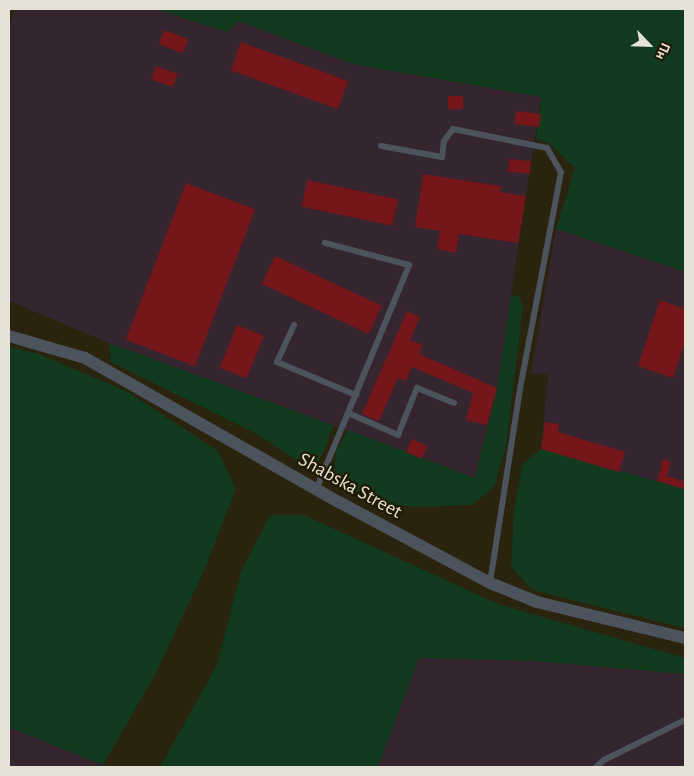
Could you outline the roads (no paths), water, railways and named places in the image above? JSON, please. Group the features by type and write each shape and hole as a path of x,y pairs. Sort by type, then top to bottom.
{"street":[{"name":"Shabska Street","path":"9,336 85,358 316,490 490,583 537,602 685,638"}],"lane":[{"path":"381,146 442,157 444,141 453,129 547,148 562,172 520,389 490,583"},
{"path":"316,490 409,265 325,243"},
{"path":"294,325 277,362 356,395"},
{"path":"348,414 398,434 417,388 454,403"},
{"path":"596,767 604,760 685,720"}]}
